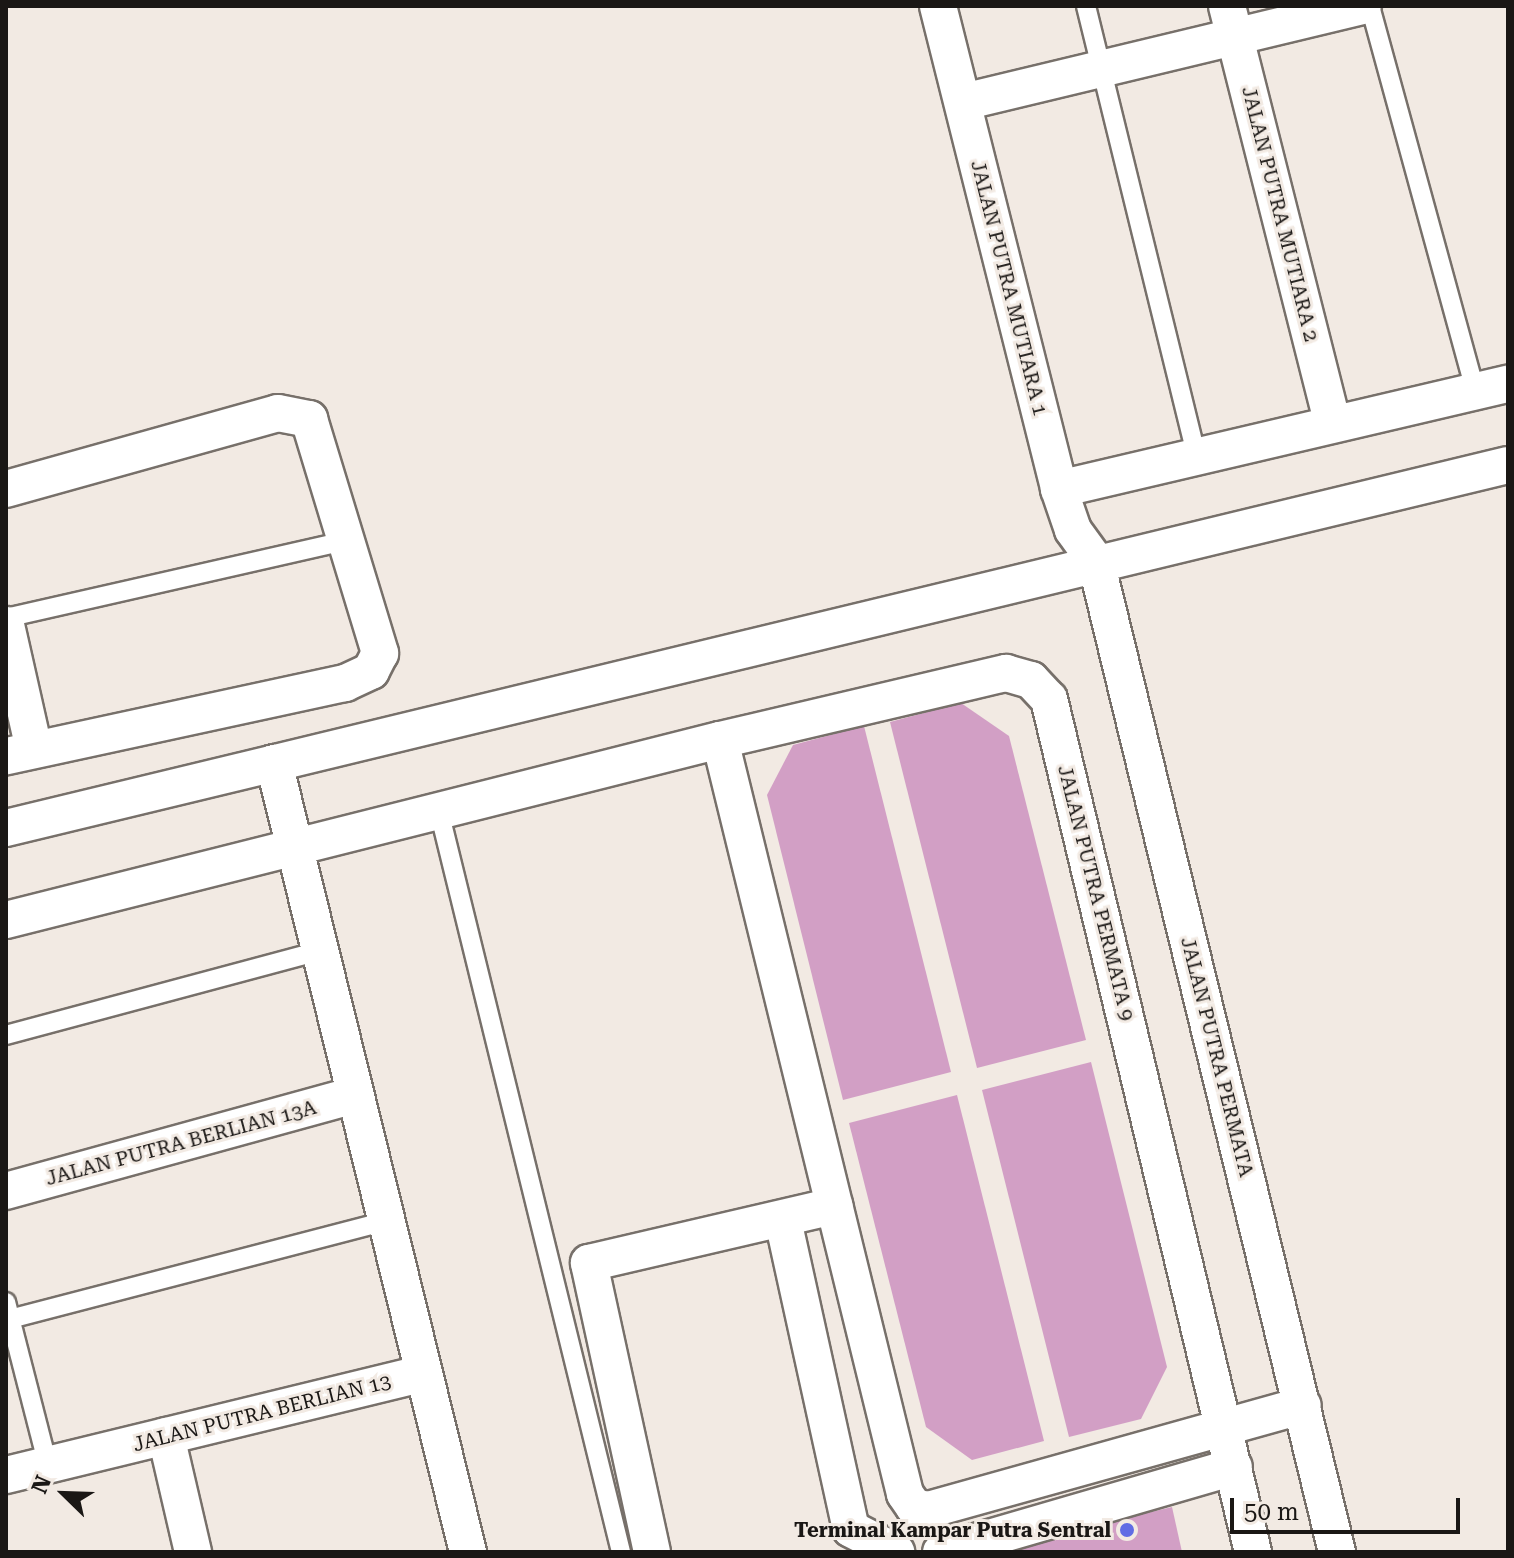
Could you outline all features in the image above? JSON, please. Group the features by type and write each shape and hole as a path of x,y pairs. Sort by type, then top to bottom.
{"street":[{"name":"JALAN PUTRA MUTIARA 1","path":"938,6 1059,489 1073,530 1096,562"},
{"path":"963,102 1100,67 1231,21 1363,6"},
{"name":"JALAN PUTRA MUTIARA 2","path":"1231,21 1332,421"},
{"path":"1059,489 1332,421 1492,387"},
{"path":"6,489 278,413 309,419 351,539 380,653 371,671 345,683 20,752 6,625"},
{"path":"6,828 1096,562 1508,465"},
{"name":"JALAN PUTRA PERMATA","path":"1096,562 1337,1552"},
{"name":"JALAN PUTRA PERMATA 9","path":"6,920 720,740 1006,673 1031,680 1049,699 1253,1552"},
{"path":"720,740 905,1494 914,1507 928,1510 1224,1424 1303,1405"},
{"path":"274,763 468,1552"},
{"name":"JALAN PUTRA BERLIAN 13A","path":"6,1191 355,1095"},
{"path":"652,1552 589,1263 834,1206"},
{"path":"783,1220 851,1529 896,1552"},
{"name":"JALAN PUTRA BERLIAN 13","path":"6,1475 424,1373"},
{"path":"166,1436 193,1552"},
{"path":"941,1552 1234,1467"}],"lane":[{"path":"1086,6 1197,457"},
{"path":"1370,6 1492,387"},
{"path":"6,618 351,539"},
{"path":"439,811 621,1552"},
{"path":"6,1035 320,951"},
{"path":"48,1465 7,1314 386,1221"}],"building":[{"path":"961,703 1009,736 1086,1040 977,1068 890,722"},
{"path":"864,726 951,1072 843,1100 767,795 793,745"},
{"path":"1091,1062 1167,1367 1141,1419 1069,1437 982,1090"},
{"path":"957,1095 1044,1441 972,1460 926,1427 849,1123"},
{"name":"Terminal Kampar Putra Sentral","path":"1172,1507 1182,1552 987,1552 987,1551"}],"place":[{"name":"Terminal Kampar Putra Sentral","path":"1127,1530"}]}
